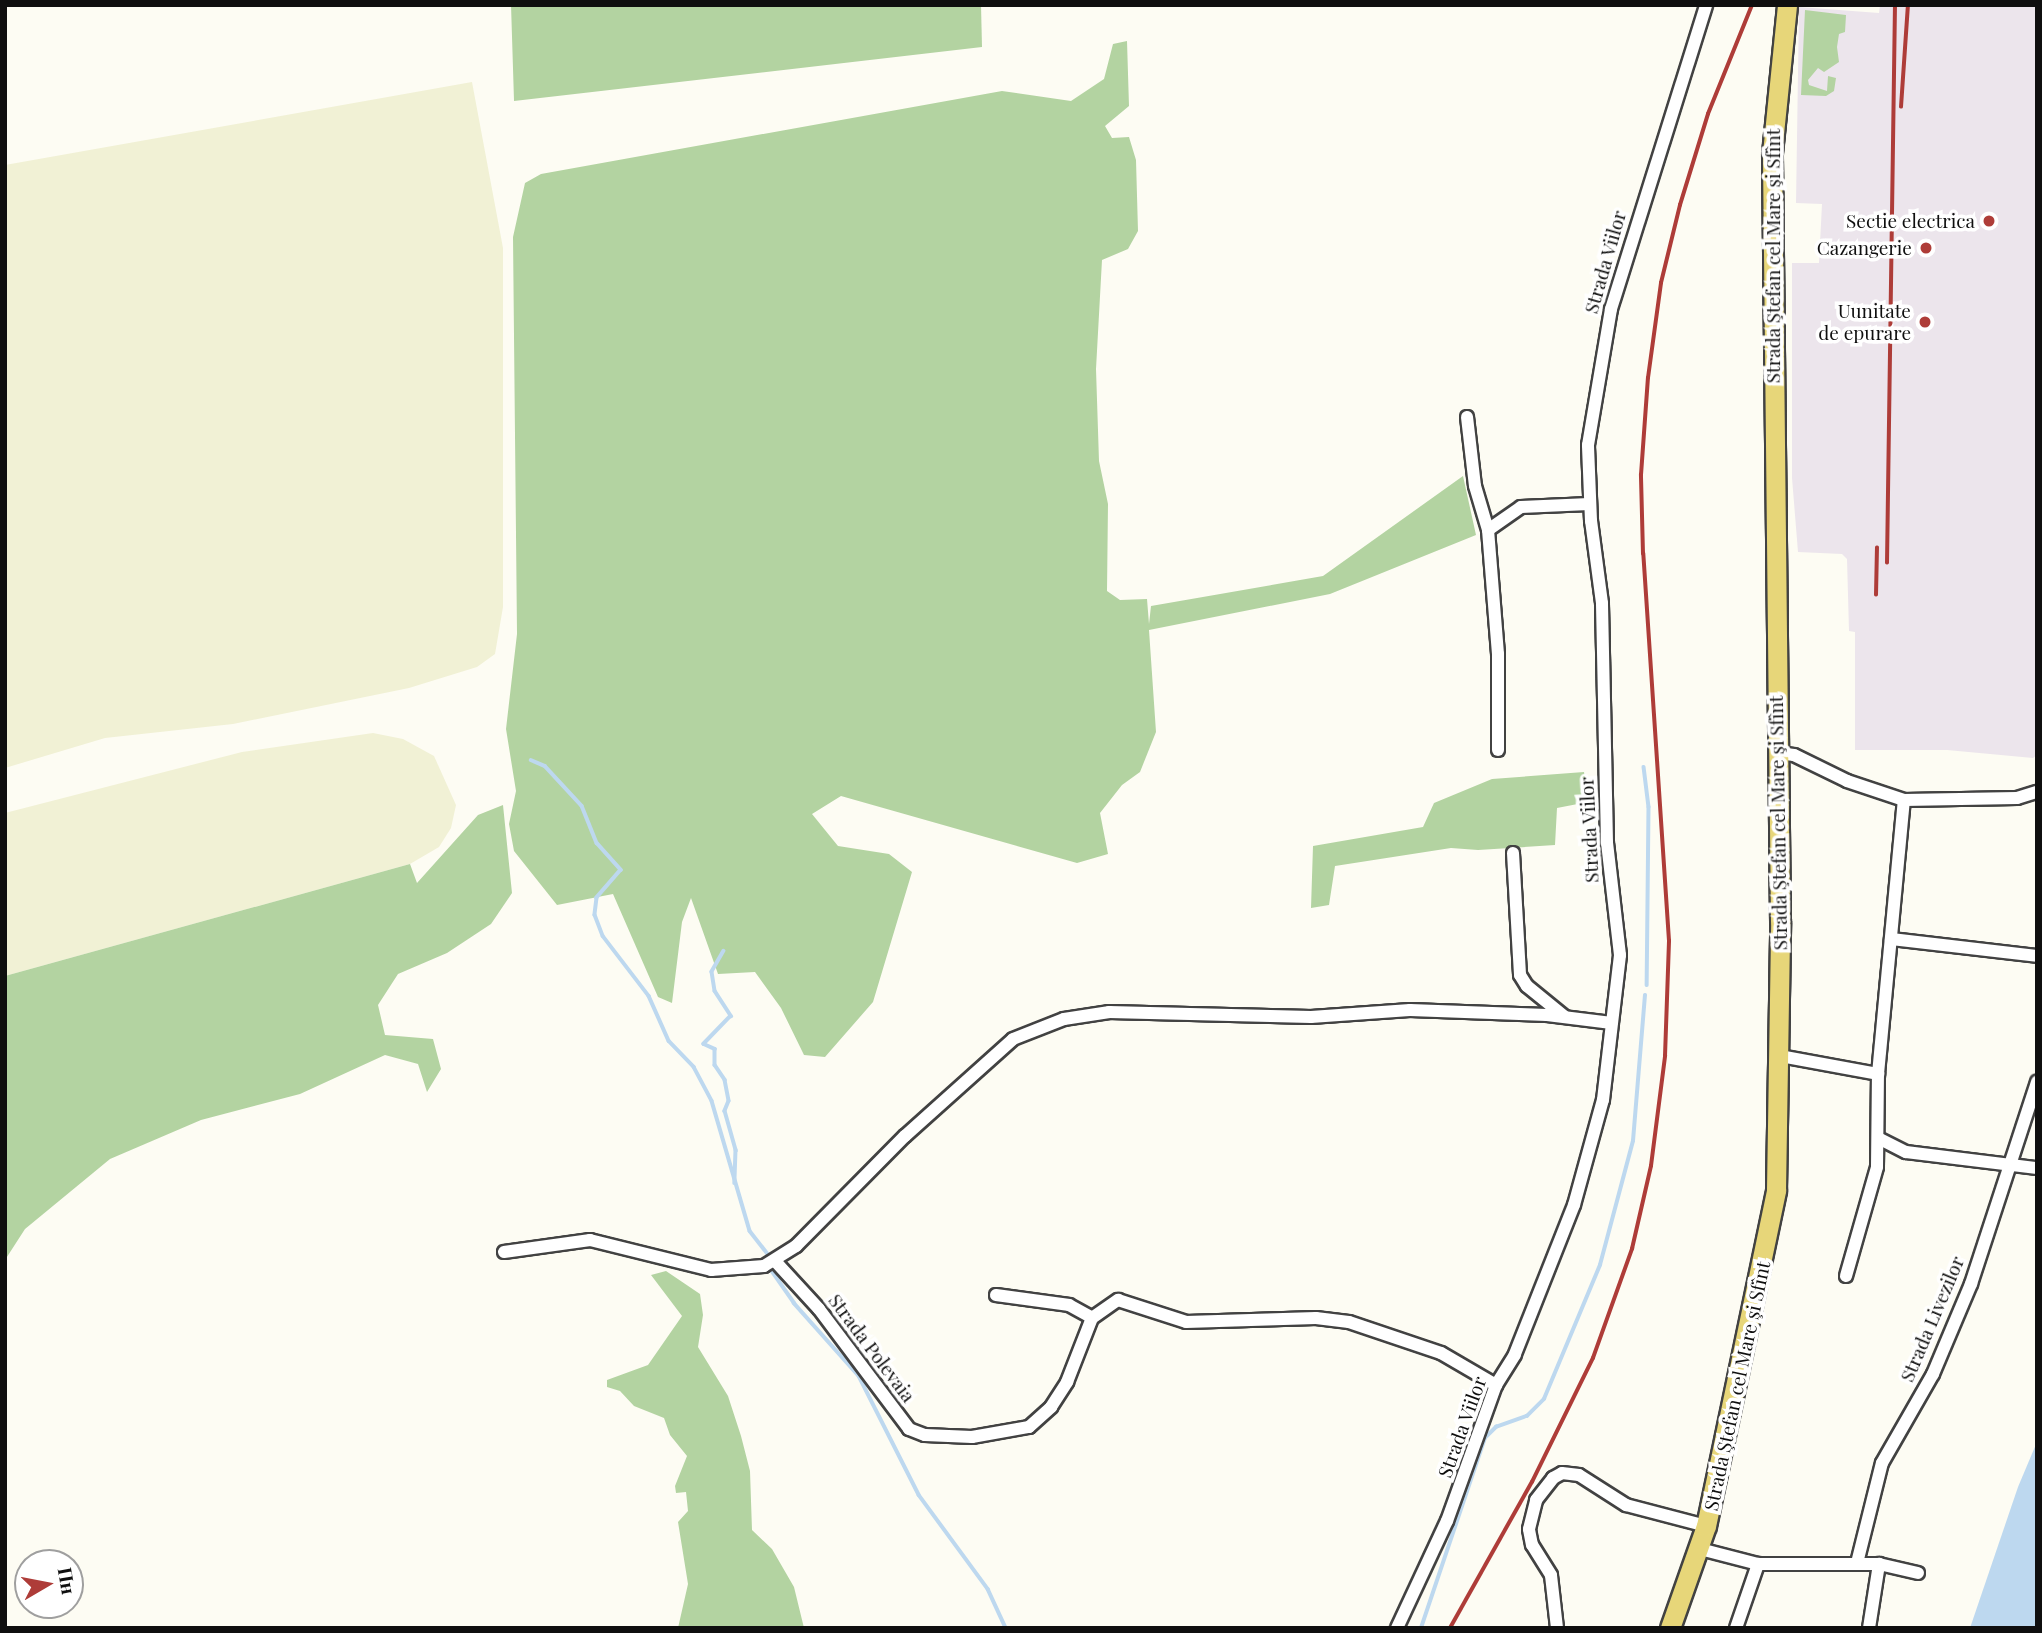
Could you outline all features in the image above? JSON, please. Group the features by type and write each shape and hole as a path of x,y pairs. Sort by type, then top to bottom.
{"main road":[{"name":"Strada Ştefan cel Mare şi Sfînt","path":"1670,1628 1700,1549 1706,1525 1771,1227 1779,1161 1772,166 1778,61 1787,5"}],"street":[{"name":"Strada Viilor","path":"1397,1628 1447,1521 1496,1385 1515,1354 1585,1175 1603,1100 1620,955 1607,843 1602,603 1589,504 1588,444 1611,309 1706,5"},
{"path":"1467,416 1477,496 1488,530 1498,654 1498,750"},
{"path":"1488,530 1521,507 1589,504"},
{"path":"1778,753 1794,755 1847,781 1904,800 2017,798 2037,792"},
{"path":"1846,1276 1866,1214 1880,1139 1878,1074 1904,800"},
{"path":"1513,852 1520,975 1527,986 1566,1017"},
{"path":"1891,939 2037,956"},
{"path":"504,1252 590,1240 711,1270 749,1270 775,1261 1013,1039 1064,1019 1109,1012 1311,1017 1410,1010 1566,1017 1612,1023"},
{"path":"1780,1056 1878,1074"},
{"name":"Strada Livezilor","path":"1857,1563 1882,1463 1940,1359 1971,1284 2037,1082"},
{"path":"1880,1139 1906,1152 2037,1168"},
{"name":"Strada Polevaia","path":"775,1261 819,1309 909,1429 925,1435 972,1437 1029,1427 1051,1406 1068,1382 1092,1318"},
{"path":"996,1295 1069,1305 1092,1318 1118,1300 1186,1322 1336,1320 1441,1353 1496,1385"},
{"path":"1557,1628 1551,1575 1532,1545 1530,1515 1541,1490 1562,1474 1587,1479 1626,1505 1706,1525"},
{"path":"1700,1549 1758,1564 1879,1564 1918,1573"},
{"path":"1737,1628 1758,1564"},
{"path":"1869,1628 1879,1564"}],"shaded area":[{"path":"1880,5 2037,5 2037,755 2033,758 1947,750 1855,750 1855,632 1849,631 1847,559 1842,554 1798,552 1792,478 1792,263 1819,263 1822,204 1796,203 1799,7 1879,13"}],"green space":[{"path":"511,5 981,5 982,47 514,101"},
{"path":"1805,10 1846,15 1845,32 1839,34 1837,47 1839,62 1824,72 1818,68 1808,80 1809,85 1827,91 1828,76 1836,78 1834,91 1826,96 1801,95"},
{"path":"1127,41 1129,106 1105,126 1112,138 1129,137 1136,160 1138,231 1128,249 1102,260 1096,369 1099,461 1108,504 1107,591 1120,600 1147,599 1149,624 1151,606 1323,576 1463,476 1476,535 1330,594 1149,630 1156,732 1140,772 1122,785 1100,813 1108,854 1077,863 841,796 812,814 838,846 889,854 912,872 873,1002 825,1057 804,1055 781,1008 755,972 718,974 691,898 682,922 672,1003 658,997 613,894 557,905 514,851 509,824 516,791 506,729 517,634 513,237 525,183 541,174 1002,91 1071,101 1104,79 1113,44"},
{"path":"472,82 503,248 503,607 495,654 477,667 409,688 233,724 105,738 5,768 5,165"},
{"path":"373,733 403,739 434,756 456,805 451,828 439,847 410,864 5,976 5,813 242,752"},
{"path":"1584,772 1588,802 1557,808 1555,845 1478,850 1451,848 1335,866 1329,905 1311,908 1313,846 1423,827 1434,803 1492,779"},
{"path":"503,805 512,893 491,924 447,953 398,974 378,1005 385,1035 433,1039 441,1069 427,1092 418,1064 385,1055 300,1094 201,1120 110,1159 25,1229 5,1260 5,976 410,864 417,883 478,815"},
{"path":"666,1271 700,1294 703,1315 698,1347 728,1396 741,1436 750,1471 752,1530 772,1549 794,1587 804,1628 678,1628 688,1584 678,1522 688,1511 686,1492 676,1493 675,1486 687,1456 670,1435 664,1418 634,1406 620,1391 607,1387 607,1380 648,1365 682,1316 651,1275"}],"water":[{"path":"2037,1442 2037,1628 1970,1628 2018,1487"}],"waterway":[{"path":"531,760 545,766 582,806 597,843 621,870 597,898 595,915 603,936 649,996 669,1041 694,1067 712,1101 750,1231 768,1254"},
{"path":"1644,767 1649,807 1647,985"},
{"path":"724,951 712,972 715,991 731,1016 704,1044 715,1049 715,1065 725,1080 729,1101 725,1111 736,1150 735,1183"},
{"path":"1421,1628 1485,1438 1496,1427 1527,1416 1544,1399 1600,1265 1633,1141 1645,995"},
{"path":"772,1271 794,1303 859,1376 919,1495 988,1589 1006,1628"}],"railway":[{"path":"1450,1628 1532,1482 1593,1358 1632,1249 1651,1166 1665,1056 1669,941 1643,554 1641,475 1648,378 1661,283 1680,205 1708,114 1752,5"},
{"path":"1887,563 1895,5"},
{"path":"1901,107 1908,5"},
{"path":"1876,595 1877,548"}],"place":[{"name":"Sectie electrica","path":"1989,221"},
{"name":"Cazangerie","path":"1926,248"},
{"name":"Uunitate de epurare","path":"1925,322"}]}
